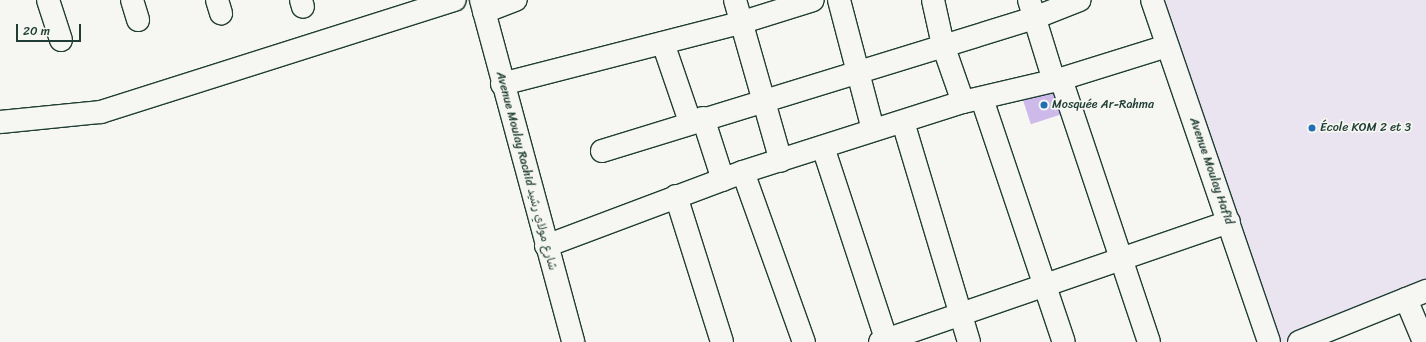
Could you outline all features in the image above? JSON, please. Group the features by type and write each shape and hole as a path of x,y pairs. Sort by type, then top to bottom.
{"street":[{"path":"48,0 61,40"},
{"path":"0,122 101,112 455,0"},
{"path":"482,6 516,0"},
{"path":"735,0 743,22 762,99 781,162"},
{"path":"502,84 743,22 813,0"},
{"path":"839,0 855,71 873,130"},
{"path":"933,0 943,45 973,101 1044,284 1064,342"},
{"path":"602,151 762,99 943,45 1032,9 1080,0"},
{"name":"Avenue Moulay Hafid","path":"1152,0 1269,342"},
{"name":"Avenue Moulay Rachid شارع مولاي رشيد","path":"482,6 573,342"},
{"path":"1032,9 1058,80 1118,258 1149,342"},
{"path":"663,43 723,180"},
{"path":"546,246 743,172 781,162 873,130 973,101 1058,80 1167,46"},
{"path":"903,122 969,342"},
{"path":"823,147 884,341 1118,258 1229,222"},
{"path":"743,172 804,342"},
{"path":"676,196 722,342"},
{"path":"1299,342 1426,290"},
{"path":"1406,299 1424,342"}],"shaded area":[{"name":"École KOM 2 et 3","path":"1152,0 1426,0 1426,285 1285,342 1271,342"}],"building":[{"name":"Mosquée Ar-Rahma","path":"1058,88 1066,113 1031,124 1023,99"}],"place":[{"name":"Mosquée Ar-Rahma","path":"1044,105"},
{"name":"École KOM 2 et 3","path":"1312,128"}]}
